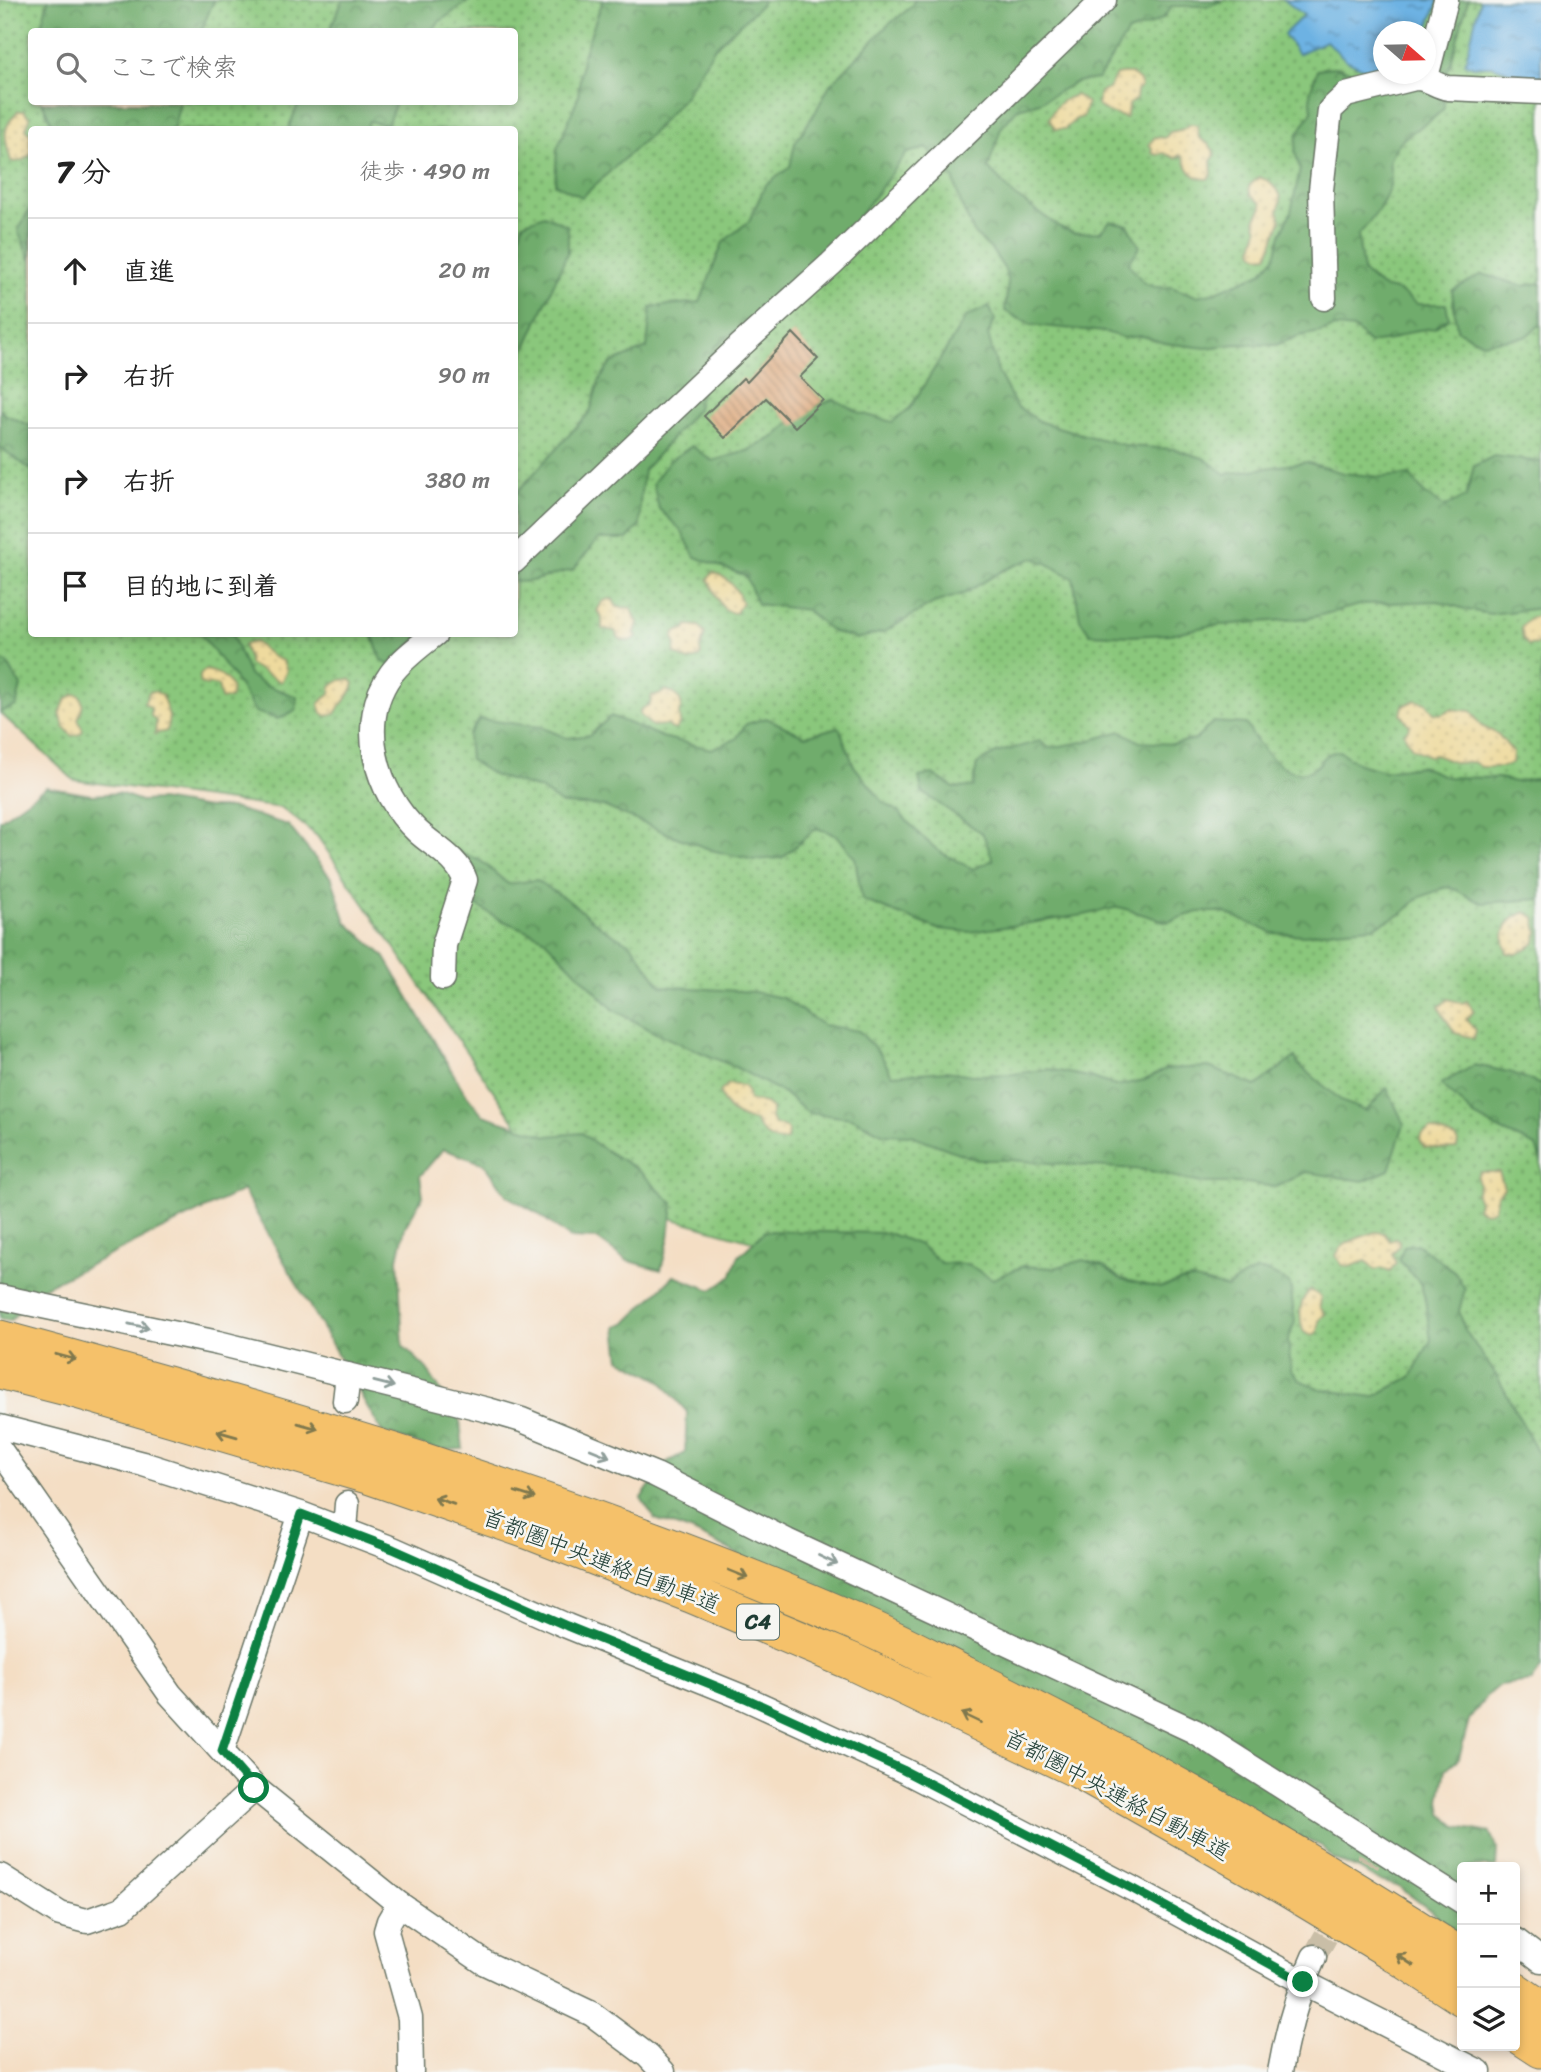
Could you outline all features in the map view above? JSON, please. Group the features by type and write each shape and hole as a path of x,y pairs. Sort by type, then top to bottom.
{"highway":[{"name":"首都圏中央連絡自動車道","path":"0,1339 381,1447 543,1501 706,1560 868,1628 1027,1705 1175,1784 1308,1861 1457,1954"},
{"name":"首都圏中央連絡自動車道","path":"0,1370 371,1476 691,1594 853,1662 1079,1770 1289,1889 1457,1994"},
{"path":"1520,1994 1541,2009"},
{"path":"1520,2035 1541,2049"}],"street":[{"path":"518,557 740,346 831,264 1104,0"},
{"path":"1436,38 1446,0"},
{"path":"1324,298 1322,177 1330,110 1346,95 1387,84"},
{"path":"1436,84 1448,88 1541,92"},
{"path":"432,637 391,674 383,689 372,728 383,784 396,808 416,830 462,870 465,880 444,945 443,978"},
{"path":"0,1297 218,1343 522,1420 656,1475 787,1541 1194,1731 1372,1853 1457,1898"},
{"path":"345,1401 348,1375"},
{"path":"0,1427 143,1464 345,1530 567,1626 745,1698 903,1770 1479,2072"},
{"path":"0,1450 170,1694 254,1788 399,1904 485,1963 592,2014 648,2056 663,2072"},
{"path":"345,1530 347,1503"},
{"path":"222,1751 301,1514"},
{"path":"0,1875 60,1914 87,1920 99,1917 122,1909 254,1788"},
{"path":"399,1904 388,1921 386,1931 410,2018 411,2072"},
{"path":"1520,1944 1541,1960"},
{"path":"1280,2072 1288,2028 1314,1957"}],"green space":[{"path":"0,0 1541,0 1541,1563 1456,1439 560,1187 317,836 282,808 74,780 0,713"},
{"path":"48,0 214,0 202,28 41,28"},
{"path":"343,0 470,0 434,28 330,28"},
{"path":"603,0 763,0 761,5 715,47 685,96 652,133 582,197 555,184 557,149 578,97 582,58"},
{"path":"915,0 1223,0 1209,6 1172,6 1163,18 1128,32 1098,79 1076,82 1040,102 1018,108 1001,128 988,168 1015,196 1060,227 1074,233 1100,232 1110,221 1128,225 1140,247 1128,263 1144,283 1154,287 1171,287 1196,296 1216,292 1261,273 1275,257 1291,212 1300,169 1295,152 1297,135 1312,111 1310,93 1317,70 1337,67 1373,80 1373,84 1436,84 1436,28 1446,0 1468,0 1451,63 1442,85 1444,108 1407,136 1395,149 1390,161 1391,180 1383,202 1358,235 1363,272 1382,287 1399,291 1417,304 1446,304 1449,318 1434,328 1369,343 1355,329 1335,327 1276,345 1237,344 1206,348 1164,343 1142,336 1124,338 1105,332 1031,325 1005,311 1008,283 1005,270 991,249 975,235 961,205 954,180 927,148 907,153 852,226 832,240 804,270 791,289 715,347 704,376 697,409 644,470 640,525 627,539 598,539 573,570 536,580 518,581 518,492 590,412 599,381 611,363 647,348 651,307 700,302 723,242 749,221 765,186 790,167 795,143 829,86 888,25 910,8"},
{"path":"43,105 179,105 174,126 53,126"},
{"path":"298,105 395,105 387,125 369,121 367,126 289,126"},
{"path":"28,212 28,254 18,231"},
{"path":"544,215 568,226 568,252 518,365 518,240 523,223"},
{"path":"1482,274 1523,286 1541,283 1541,324 1525,337 1482,343 1457,330 1452,291"},
{"path":"989,306 995,320 988,334 998,372 1016,406 1041,422 1088,436 1128,446 1174,449 1203,458 1226,474 1306,462 1343,473 1381,477 1410,475 1426,495 1445,507 1466,496 1474,466 1494,456 1541,462 1541,608 1490,614 1438,601 1364,604 1309,618 1209,626 1171,634 1090,634 1080,619 1073,578 1033,558 1004,570 963,594 934,603 884,632 856,639 831,631 807,610 757,604 746,576 695,557 681,530 659,509 653,483 669,461 692,446 712,461 747,451 776,436 801,412 834,399 860,413 892,422 910,408 966,317"},
{"path":"0,409 4,414 28,425 28,468 0,447"},
{"path":"202,637 233,637 249,675 263,684 297,697 296,710 278,719 255,712 233,676"},
{"path":"373,637 419,637 389,665 381,660"},
{"path":"0,660 7,663 21,686 16,706 0,712"},
{"path":"611,716 662,737 711,749 736,739 746,724 766,718 805,736 839,727 854,766 883,802 898,811 940,852 973,869 993,860 983,834 922,792 919,777 933,774 954,788 973,787 977,764 996,753 1040,741 1049,748 1088,741 1121,731 1140,742 1174,744 1196,739 1213,722 1246,724 1274,760 1293,771 1313,769 1326,756 1339,751 1359,764 1384,771 1420,766 1447,777 1500,778 1515,782 1541,778 1541,899 1481,903 1449,886 1418,898 1402,914 1374,927 1305,935 1273,933 1223,912 1198,912 1167,922 1119,907 970,932 938,929 862,900 855,858 837,835 816,828 782,858 753,860 715,851 676,837 603,806 562,804 540,789 495,776 470,760 468,735 480,719 541,727 567,738 590,735"},
{"path":"46,787 91,795 119,793 141,801 160,800 208,808 233,808 288,825 332,879 346,922 384,956 463,1090 483,1115 547,1136 582,1133 640,1172 673,1203 669,1238 661,1270 626,1260 597,1239 570,1238 536,1212 507,1196 485,1164 443,1149 420,1176 423,1196 405,1227 398,1259 403,1346 426,1368 460,1421 463,1449 436,1450 382,1432 243,1190 38,1290 10,1321 0,1319 0,820"},
{"path":"458,851 481,861 508,884 536,880 569,901 601,927 632,945 661,986 754,992 783,998 823,1025 859,1031 881,1055 892,1075 946,1071 973,1075 1014,1074 1048,1069 1093,1078 1115,1086 1145,1080 1166,1069 1209,1067 1256,1086 1295,1057 1298,1064 1343,1102 1366,1111 1387,1088 1404,1124 1389,1170 1363,1181 1306,1172 1276,1187 1246,1183 1201,1183 1146,1170 977,1160 911,1135 884,1134 852,1118 808,1113 784,1093 735,1067 656,1033 614,1010 542,937 499,919 469,901"},
{"path":"1475,1065 1513,1073 1541,1085 1541,1162 1536,1146 1474,1116 1441,1084"},
{"path":"765,1231 888,1233 920,1245 941,1263 967,1264 993,1279 1023,1266 1054,1268 1083,1260 1103,1266 1121,1279 1160,1288 1191,1279 1227,1288 1244,1276 1265,1271 1290,1284 1295,1322 1288,1340 1291,1370 1300,1380 1320,1389 1373,1397 1411,1377 1431,1340 1420,1283 1399,1260 1404,1246 1417,1244 1455,1272 1465,1289 1459,1311 1465,1330 1498,1378 1541,1458 1541,1668 1531,1681 1500,1685 1487,1696 1469,1720 1459,1758 1446,1769 1440,1800 1442,1814 1457,1827 1490,1833 1497,1849 1496,1862 1457,1862 1457,1937 1435,1914 1399,1887 1377,1880 1359,1869 1333,1859 1322,1846 1277,1828 773,1576 730,1550 693,1532 655,1519 641,1498 667,1462 685,1453 687,1412 660,1380 620,1359 616,1327 627,1322 674,1276 711,1290 731,1277 738,1257"}],"sand":[{"path":"1132,74 1140,81 1141,87 1137,91 1136,99 1129,104 1126,118 1107,112 1097,105 1100,92 1108,89 1116,75"},
{"path":"1076,95 1087,103 1083,117 1076,119 1065,129 1055,129 1049,119 1053,110"},
{"path":"18,111 24,111 30,118 26,129 28,156 17,162 11,161 7,146 6,129"},
{"path":"1191,124 1197,125 1199,138 1211,147 1215,155 1211,161 1212,174 1208,179 1199,178 1192,173 1180,155 1175,158 1164,153 1157,155 1152,153 1149,144 1155,137 1165,138 1170,132"},
{"path":"1259,177 1269,181 1280,194 1278,210 1281,220 1268,255 1259,256 1254,253 1253,247 1258,229 1255,220 1262,207 1261,203 1250,195 1249,186"},
{"path":"713,572 728,580 737,592 742,602 736,613 725,609 718,600 708,579"},
{"path":"613,600 617,607 631,608 638,623 635,633 637,637 624,641 615,631 602,629 602,617 597,611 602,602"},
{"path":"1530,618 1541,618 1541,644 1528,645 1523,639 1521,627"},
{"path":"688,625 699,626 705,634 701,654 688,661 674,653 676,645 673,639 675,632"},
{"path":"255,642 273,657 283,661 287,671 281,682 249,664 244,644"},
{"path":"205,670 226,679 232,693 230,699 221,699 218,686 200,683 200,675"},
{"path":"350,679 354,683 353,688 335,714 327,716 322,713 319,704 330,693 331,686 341,680"},
{"path":"666,690 681,702 680,723 676,729 667,725 652,726 640,715 640,710 650,704 652,695 659,695"},
{"path":"149,692 162,695 169,716 167,731 155,734 156,721 151,716 151,708 144,703"},
{"path":"74,694 79,695 82,701 78,719 83,730 72,736 64,727 60,713 65,701"},
{"path":"1415,700 1426,703 1434,713 1441,714 1451,709 1471,711 1481,726 1498,734 1513,752 1512,763 1502,767 1482,767 1473,762 1456,763 1435,755 1429,756 1412,748 1404,734 1410,726 1401,714 1403,706"},
{"path":"1525,912 1535,917 1538,932 1534,944 1517,954 1507,953 1504,939 1506,928 1513,919"},
{"path":"1448,999 1462,1003 1467,1001 1474,1011 1466,1020 1476,1030 1474,1038 1455,1033 1439,1007"},
{"path":"728,1084 744,1086 749,1100 769,1106 775,1125 788,1130 787,1140 772,1139 764,1134 755,1121 743,1118 728,1108 720,1092"},
{"path":"1431,1129 1456,1138 1457,1148 1424,1147 1421,1135"},
{"path":"1480,1172 1499,1172 1504,1188 1497,1195 1494,1209 1488,1212 1477,1208 1477,1177"},
{"path":"1375,1232 1384,1233 1390,1241 1395,1238 1399,1240 1399,1246 1392,1254 1396,1263 1390,1271 1382,1268 1375,1270 1366,1261 1349,1267 1342,1265 1336,1256 1342,1247"},
{"path":"1311,1290 1321,1297 1320,1307 1325,1314 1319,1320 1318,1331 1312,1336 1303,1331 1300,1315 1304,1298"}],"water":[{"path":"1284,0 1439,0 1430,21 1373,21 1373,73 1346,60 1326,41 1298,54 1284,34 1304,15"},
{"path":"1480,0 1541,0 1541,82 1492,66 1465,64"}],"building":[{"path":"793,333 818,359 800,377 823,400 795,427 766,398 725,438 704,416 743,378 747,382"}],"tunnel":[{"path":"1314,1957 1369,1860"}],"route":[{"path":"254,1788 222,1751 301,1514 393,1549 567,1626 745,1698 903,1770 1133,1889 1303,1982"}]}
